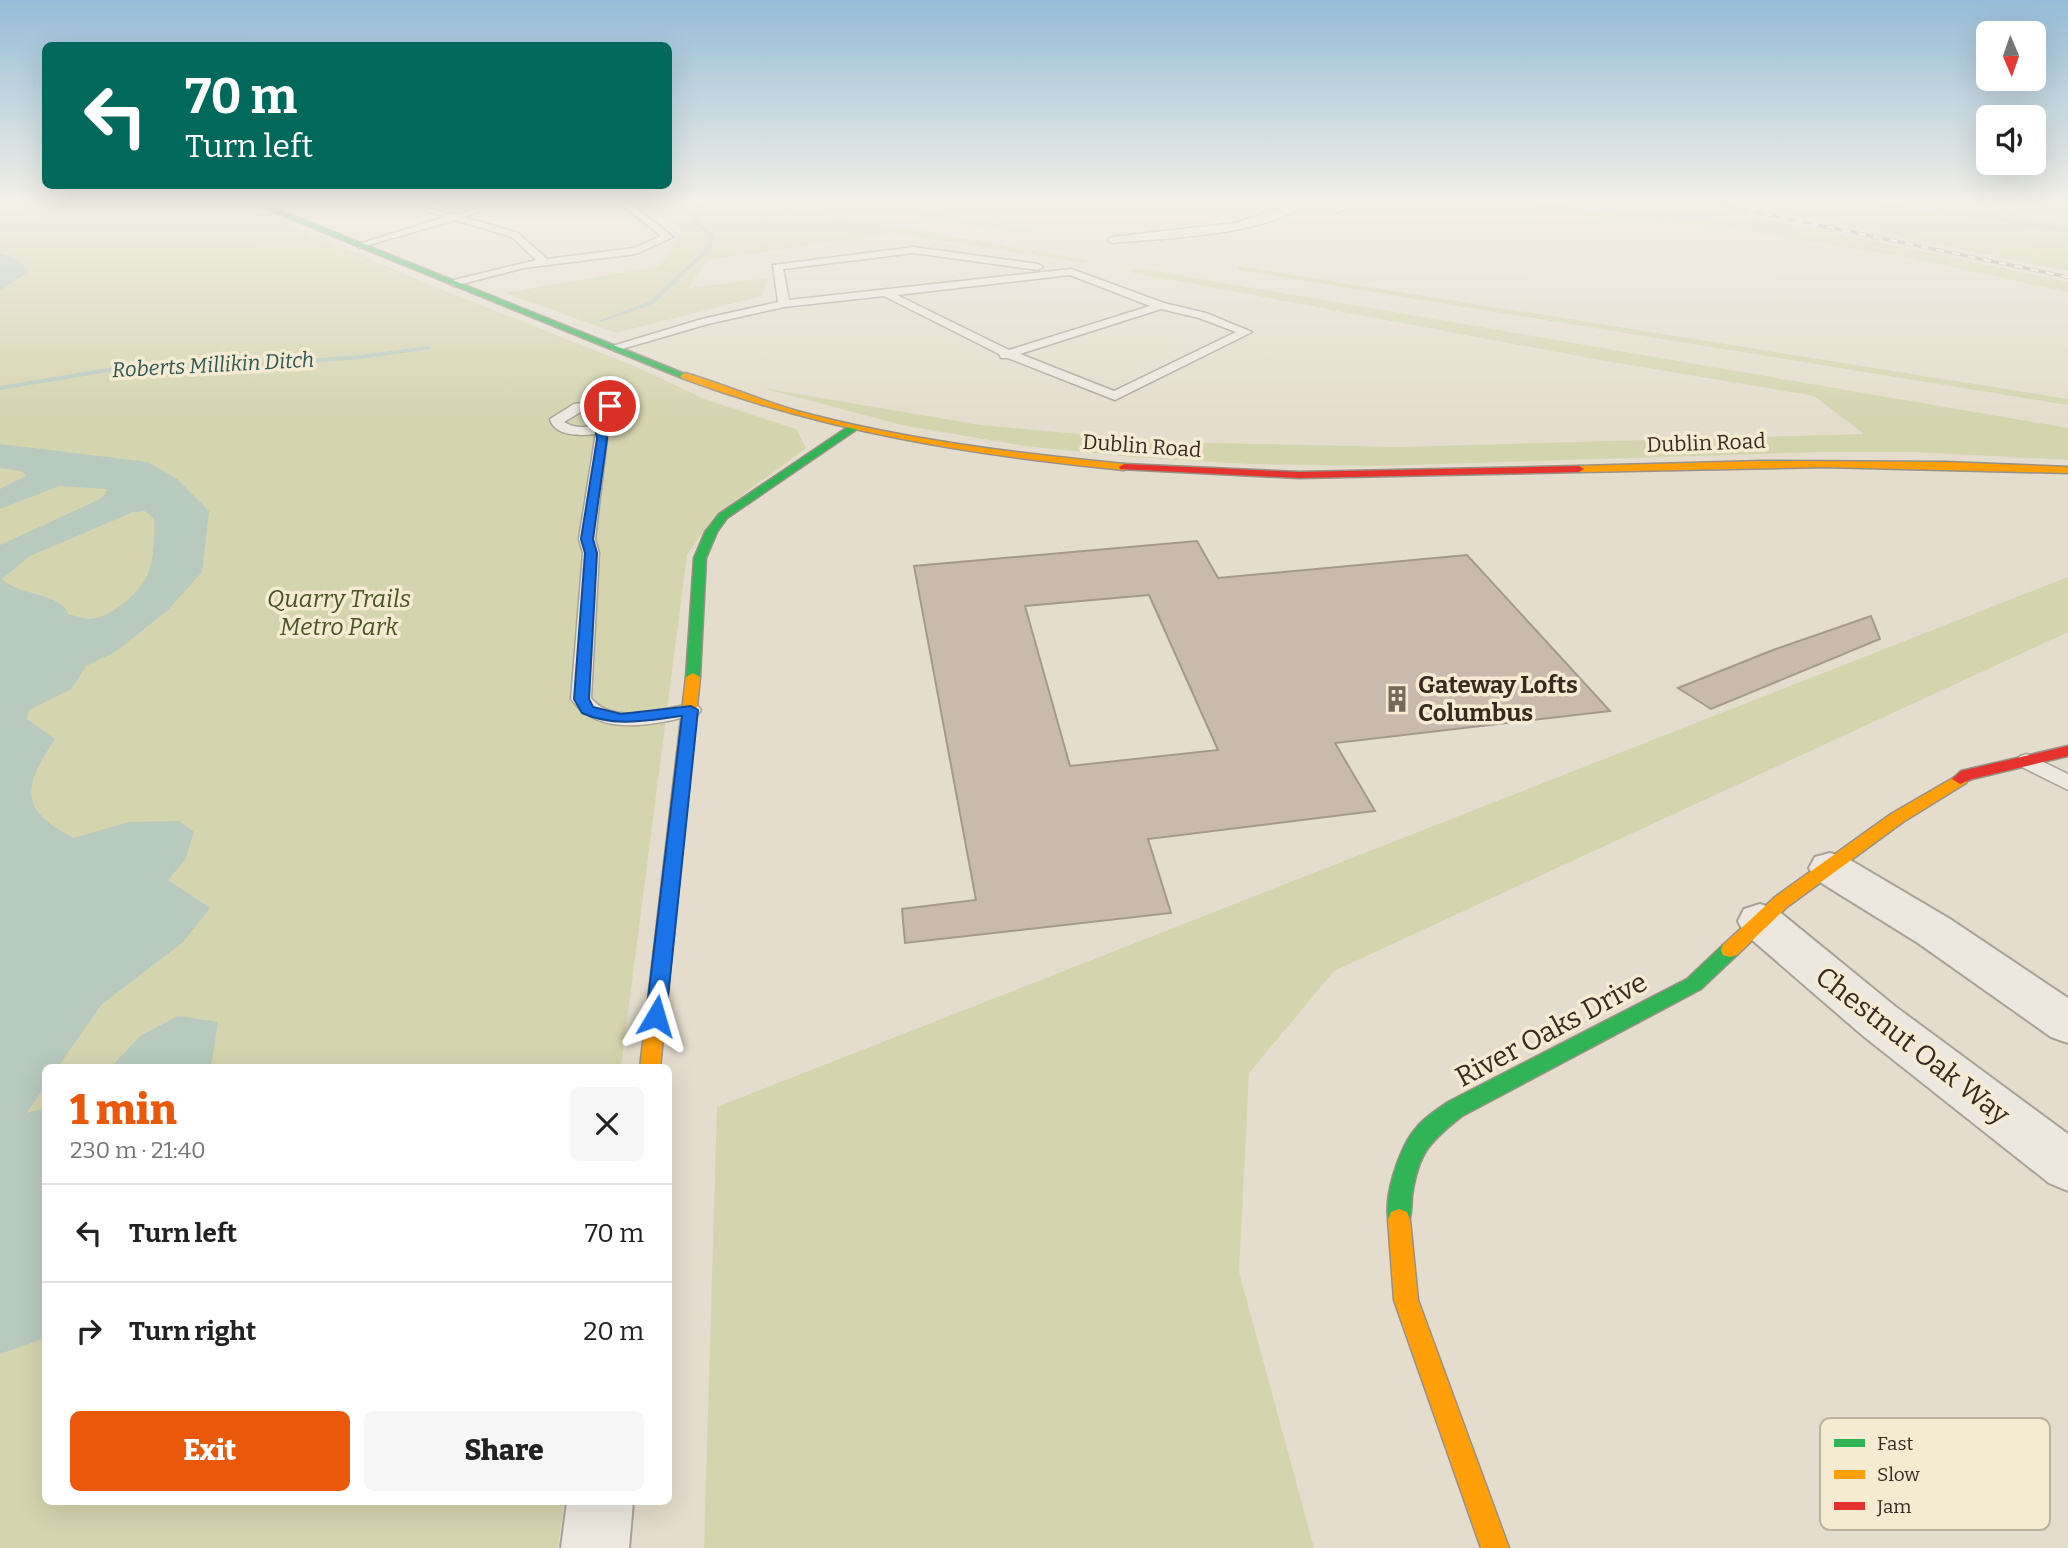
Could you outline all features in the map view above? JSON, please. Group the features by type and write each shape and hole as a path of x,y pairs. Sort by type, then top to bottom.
{"main road":[{"name":"Dublin Road","path":"437,276 692,380 781,412 936,443 1045,459 1162,470 1305,476 1817,461 1924,462 2068,470"},
{"path":"650,1064 691,710 700,558 711,532 723,516 855,426"},
{"name":"River Oaks Drive","path":"1495,1548 1406,1300 1399,1240 1399,1202 1409,1163 1422,1136 1455,1109 1694,984 1781,902 1898,818 1967,775 2068,751"}],"street":[{"path":"1830,868 1934,931 2068,1023"},
{"name":"Chestnut Oak Way","path":"1760,921 1879,1021 2068,1166"},
{"path":"595,1548 600,1505"}],"lane":[{"path":"454,283 485,276"},
{"path":"779,276 784,304"},
{"path":"615,347 706,321 784,304 1034,276"},
{"path":"886,293 923,315 1005,355 1115,396 1245,332 1202,315 1161,306 1082,276"},
{"path":"1005,355 1161,306"},
{"path":"601,428 602,439 587,539 591,553 582,699 587,710 621,719 691,710"},
{"path":"2027,761 2068,783"}],"green space":[{"name":"Quarry Trails Metro Park","path":"0,276 410,276 639,368 704,399 796,429 806,448 714,516 687,555 621,1064 42,1064 42,1505 564,1505 558,1548 0,1548"},
{"path":"601,276 696,276 688,288 768,278 762,296 616,333 505,293"},
{"path":"1153,276 1185,276 2068,428 2068,460 1916,452 1821,452 1377,466 1250,464 1131,457 1025,446 906,426 758,387 980,425 1167,442 1400,447 1864,434 1814,396 1600,360"},
{"path":"1275,276 1302,276 2068,399 2068,405"},
{"path":"1995,276 2041,276 2068,282 2068,292"},
{"path":"2068,577 2068,632 1334,971 1249,1073 1239,1272 1314,1548 704,1548 717,1107"}],"shaded area":[{"path":"0,276 21,276 0,291"},
{"path":"0,444 148,462 177,479 209,511 202,572 168,610 115,652 86,666 71,689 29,710 27,719 55,739 32,784 35,807 43,817 74,838 129,822 179,821 194,832 185,860 168,880 210,908 183,942 101,1005 60,1064 42,1064 42,1090 27,1113 42,1109 42,1339 0,1354 0,545 96,501 105,495 107,489 59,486 0,509 0,489 26,476 22,471 0,468","holes":["145,511 154,519 150,568 145,580 128,600 100,617 88,619 68,614 58,602 9,585 2,579 30,556 133,512"]},
{"path":"178,1016 218,1022 211,1064 114,1064 140,1036"}],"building":[{"name":"Gateway Lofts Columbus","path":"1197,541 1218,578 1467,555 1610,711 1335,743 1375,811 1148,839 1171,913 905,943 902,909 976,900 914,566","holes":["1149,595 1218,750 1070,766 1025,606"]},
{"path":"1871,616 1880,639 1711,709 1678,688 1773,650"}],"waterway":[{"name":"Roberts Millikin Ditch","path":"602,321 651,303 679,276"},
{"name":"Roberts Millikin Ditch","path":"0,388 139,365 242,366 361,357 428,348"}],"traffic: fast":[{"path":"437,276 685,376"},
{"path":"693,677 700,558 711,532 723,516 855,427"},
{"path":"1399,1220 1402,1187 1413,1152 1424,1134 1435,1124 1455,1109 1694,984 1730,950"}],"traffic: slow":[{"path":"685,376 791,412 901,438 1013,455 1124,467"},
{"path":"1579,469 1824,464 2068,470"},
{"path":"650,1064 693,677"},
{"path":"1730,950 1781,902 1897,818 1960,779"},
{"path":"1399,1220 1406,1300 1495,1548"}],"traffic: jam":[{"path":"1124,467 1299,475 1579,469"},
{"path":"1960,779 1967,775 2068,751"}],"place":[{"name":"Gateway Lofts Columbus","path":"1397,699"}],"route":[{"path":"610,406 621,412 621,416 617,421 601,428 602,439 587,539 591,553 582,699 587,710 621,719 691,710 656,1016"}]}
